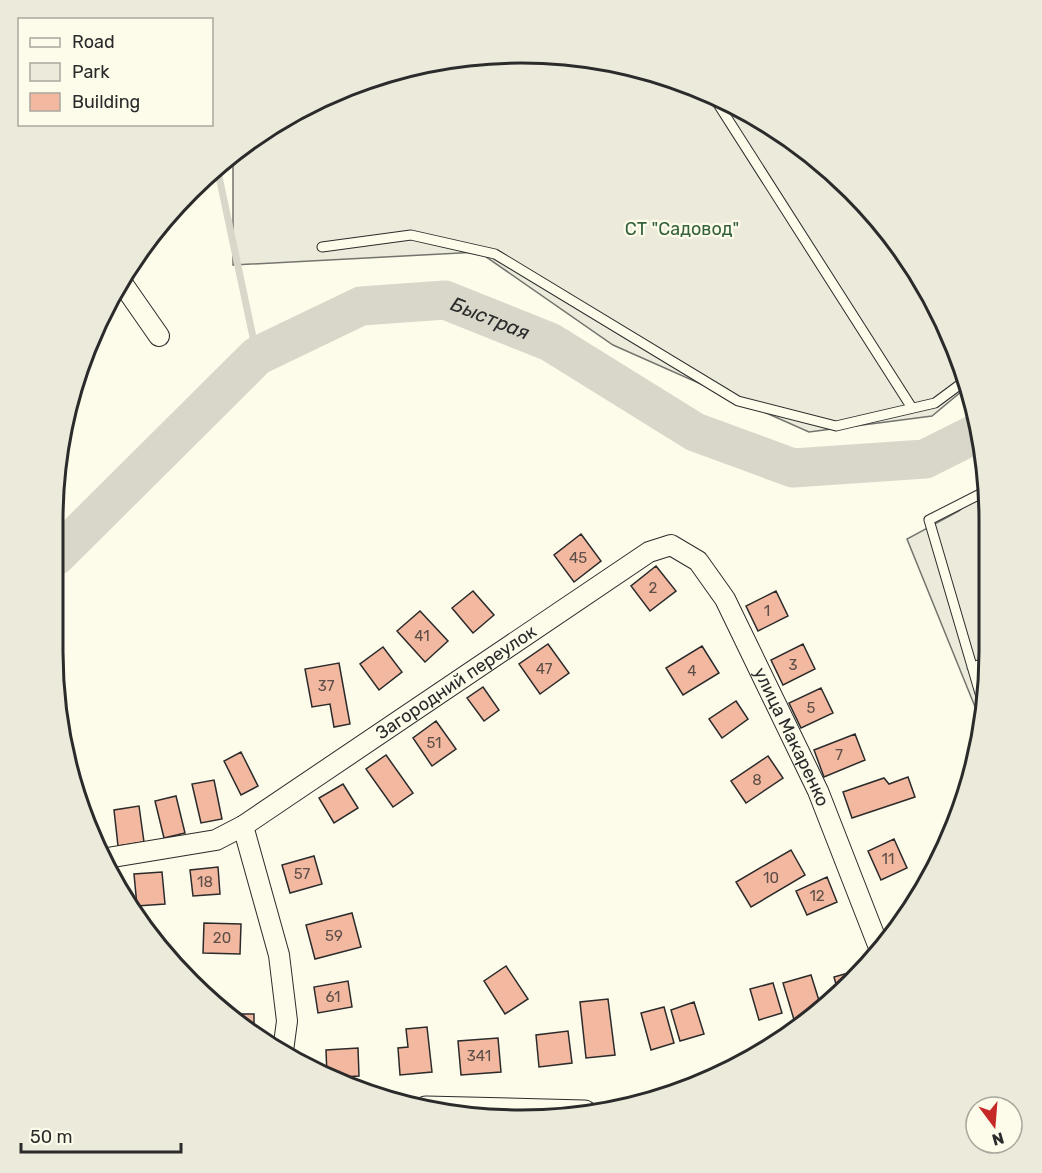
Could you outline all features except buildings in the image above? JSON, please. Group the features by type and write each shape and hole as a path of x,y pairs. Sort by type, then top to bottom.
{"street":[{"path":"126,289 159,336"},
{"name":"Загородний переулок","path":"111,857 216,840 243,826 649,552 670,545"},
{"name":"улица Макаренко","path":"670,545 698,561 726,599 818,791 876,940"},
{"path":"243,826 279,955 287,1021 284,1044"}],"lane":[{"path":"721,109 912,408"},
{"path":"322,247 411,235 495,254 738,401 836,426 935,403 958,386"},
{"path":"978,495 929,520 978,686"},
{"path":"972,667 979,665"}],"green space":[{"name":"СТ \"Садовод\"","path":"521,63 551,64 610,72 668,87 724,110 775,140 800,158 845,197 884,242 918,292 944,346 960,392 932,416 809,432 613,345 479,252 233,265 233,165 267,140 318,110 374,87 461,67"},
{"path":"978,494 979,652 975,708 907,539 959,511"}],"waterway":[{"path":"219,177 257,356"},
{"name":"Быстрая","path":"63,549 257,356 361,306 445,300 550,342 695,432 793,468 925,459 971,436"}]}
